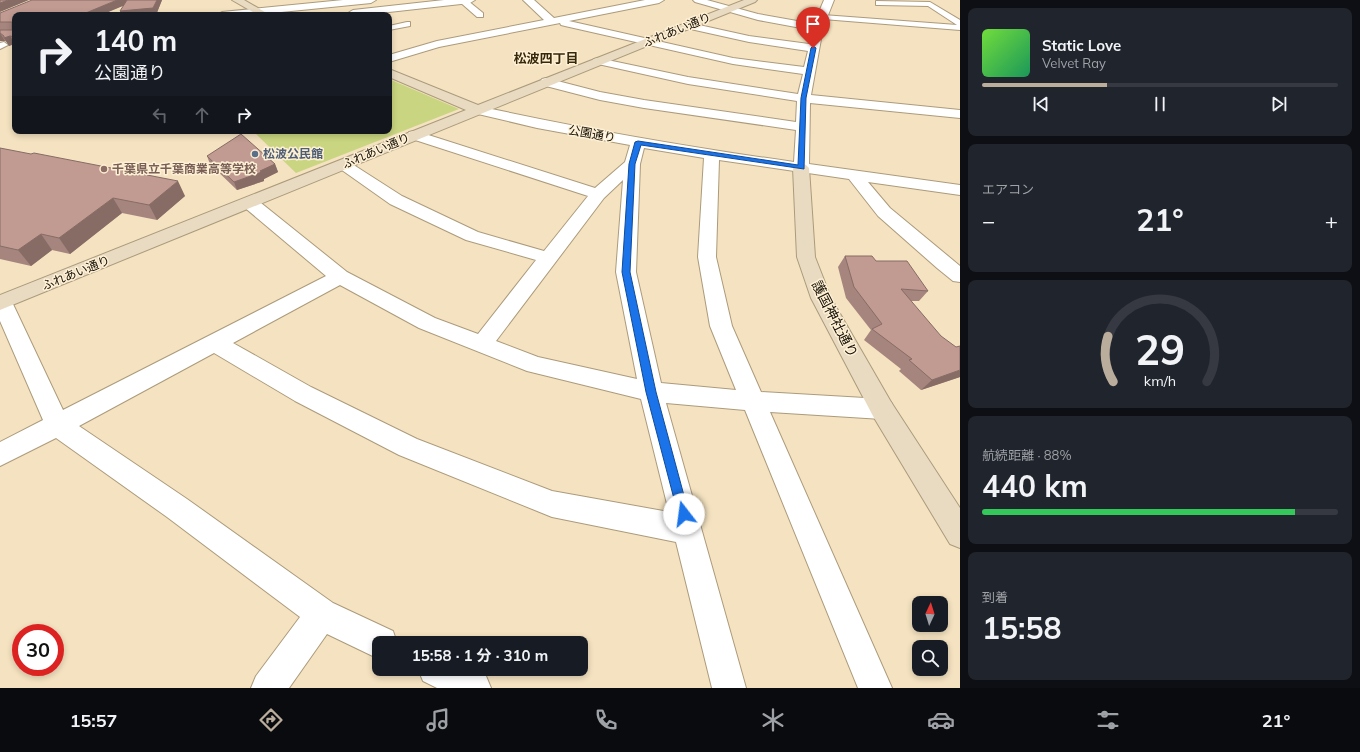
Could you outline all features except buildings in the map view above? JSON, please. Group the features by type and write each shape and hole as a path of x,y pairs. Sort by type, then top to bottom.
{"street":[{"path":"237,0 260,12"},
{"path":"270,12 371,0 379,10"},
{"path":"360,12 467,0"},
{"path":"528,0 555,21 733,61 808,71"},
{"path":"392,58 437,44 659,0"},
{"path":"698,0 727,10 772,21 818,28"},
{"name":"ふれあい通り","path":"1,303 344,165 414,135 752,0"},
{"name":"護国神社通り","path":"829,0 818,28 808,71 804,98 802,168 806,257 821,298 882,409 960,534"},
{"path":"690,26 749,39 813,48"},
{"path":"598,62 702,83 804,98 902,110 960,114"},
{"name":"公園通り","path":"392,74 478,110 544,126 635,153 712,154 960,190"},
{"path":"546,82 600,96 644,104 803,127"},
{"path":"414,135 598,194"},
{"path":"482,344 598,194 635,153"},
{"path":"635,153 626,272 651,392 729,688"},
{"path":"712,154 707,257 721,326 876,688"},
{"path":"344,165 396,200 472,236 549,258"},
{"path":"854,175 884,212 960,276"},
{"path":"250,203 340,277 427,323 535,364 651,392 752,401 882,409"},
{"path":"0,455 340,277"},
{"path":"1,303 58,425 177,508 322,614 372,639"},
{"path":"215,343 303,394 408,447 552,504 688,530"},
{"path":"268,688 322,614"},
{"path":"449,676 474,688"}],"lane":[{"path":"467,0 480,15"},
{"path":"879,3 930,4 960,24"},
{"path":"823,17 960,28"},
{"path":"392,27 407,24"}],"green space":[{"path":"392,80 459,109 296,173 256,134 392,134"}],"place":[{"name":"松波公民館","path":"255,154"},
{"name":"千葉県立千葉商業高等学校","path":"104,169"}],"district":[{"name":"松波四丁目","path":"546,58"}],"route":[{"path":"684,514 651,392 626,272 632,164 638,142 802,168 804,98 813,48"}]}
